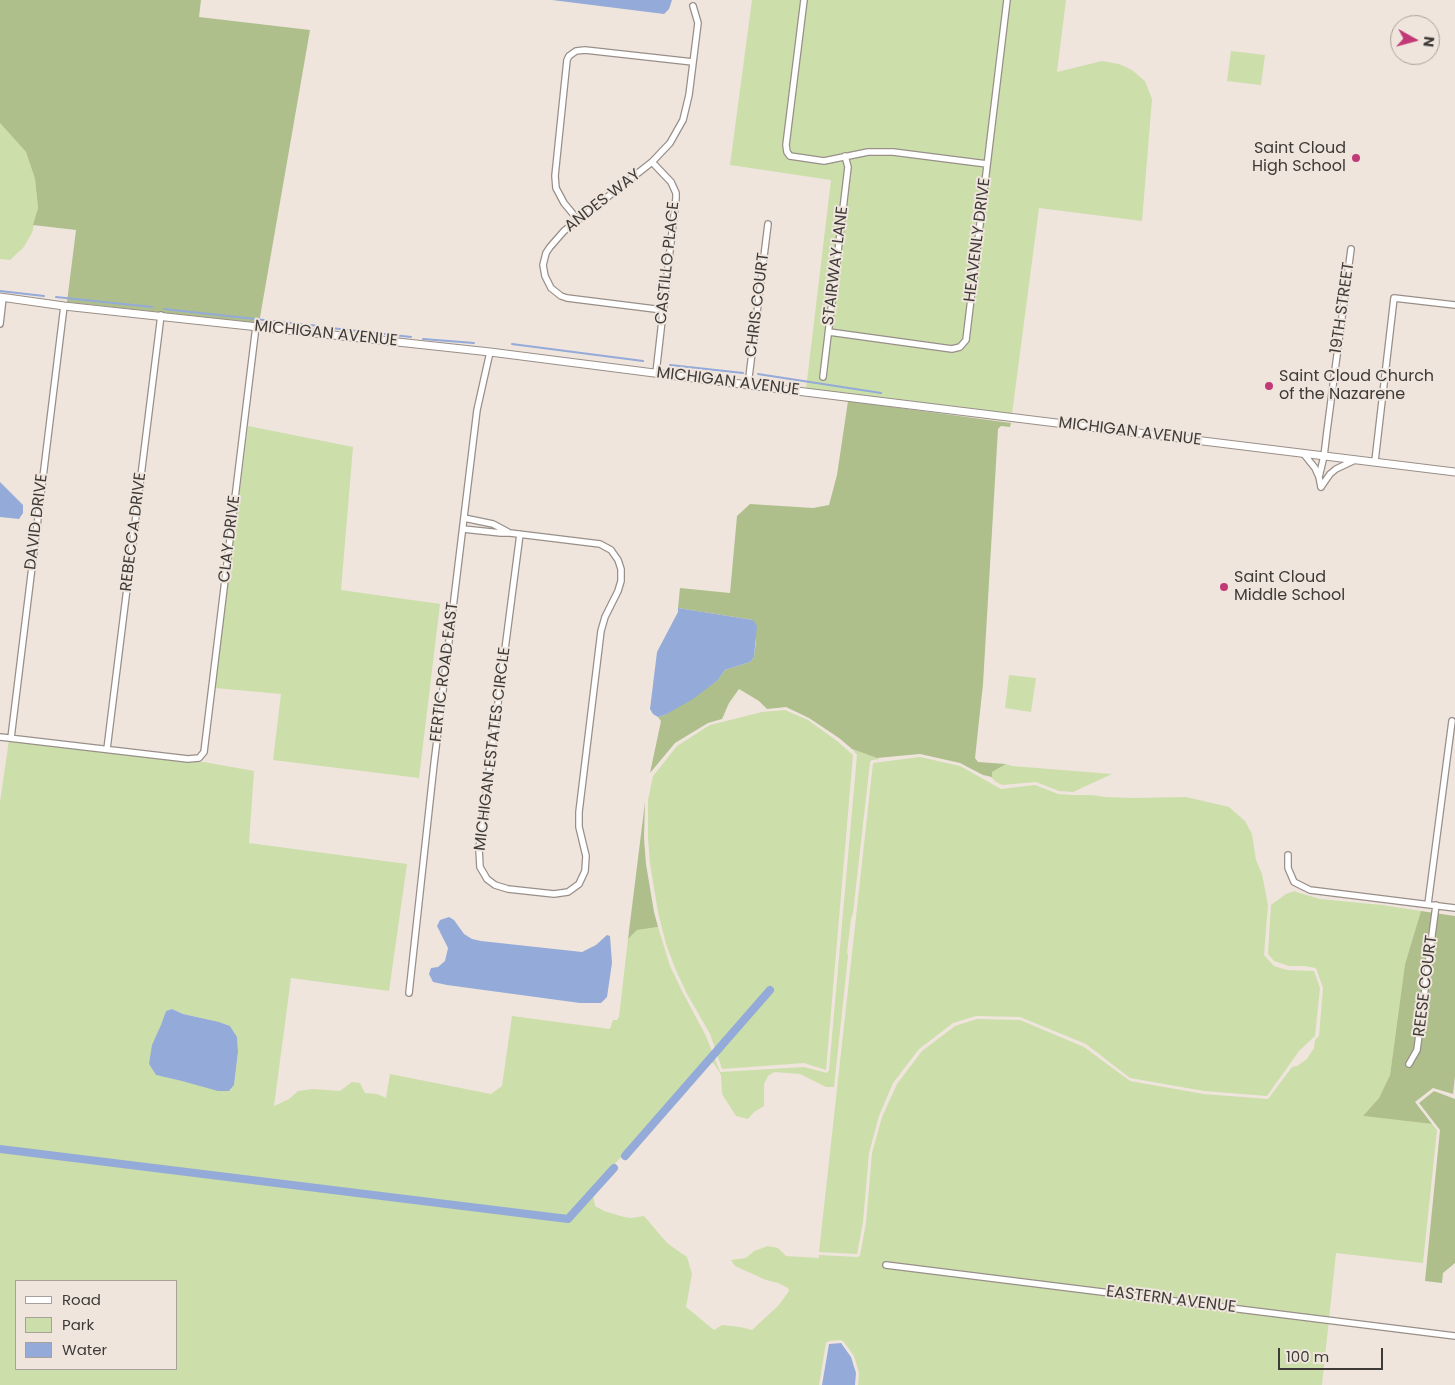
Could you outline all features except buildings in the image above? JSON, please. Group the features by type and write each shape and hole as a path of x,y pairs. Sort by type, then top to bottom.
{"street":[{"path":"804,0 786,145 790,156 824,161 868,152 893,152 987,164"},
{"name":"HEAVENLY DRIVE","path":"828,332 952,349 960,346 966,340 1008,0"},
{"name":"ANDES WAY","path":"663,310 561,296 548,283 543,265 546,253 564,231 652,162 670,143 683,120 689,95 698,24 693,6"},
{"path":"578,220 564,203 556,188 555,176 567,60 576,51 585,50 693,62"},
{"name":"STAIRWAY LANE","path":"823,376 848,166 845,156"},
{"name":"CASTILLO PLACE","path":"652,162 671,182 676,198 656,373"},
{"name":"CHRIS COURT","path":"748,385 768,224"},
{"name":"19TH STREET","path":"1319,477 1324,456 1351,248"},
{"path":"0,324 1,297"},
{"name":"MICHIGAN AVENUE","path":"1,297 64,306 490,352 1455,472"},
{"path":"1375,462 1394,298 1455,305"},
{"name":"DAVID DRIVE","path":"11,738 64,306"},
{"name":"REBECCA DRIVE","path":"107,749 161,315"},
{"name":"CLAY DRIVE","path":"107,749 188,759 199,758 204,752 256,326"},
{"name":"FERTIC ROAD EAST","path":"408,993 464,518 478,410 490,352"},
{"path":"1303,453 1315,468 1321,487 1330,474 1356,459"},
{"name":"MICHIGAN ESTATES CIRCLE","path":"464,518 493,524 510,533"},
{"name":"MICHIGAN ESTATES CIRCLE","path":"463,529 520,534 600,544 611,550 618,560 621,569 621,581 618,591 605,617 601,631 579,812 586,856 585,871 579,884 568,892 554,894 508,889 495,885 487,879 480,866 480,849 520,534"},
{"path":"1428,904 1452,721"},
{"path":"0,737 107,749"},
{"path":"1288,855 1288,868 1294,882 1310,890 1455,908"},
{"name":"REESE COURT","path":"1409,1064 1418,1050 1436,905"},
{"name":"EASTERN AVENUE","path":"886,1265 1455,1336"}],"green space":[{"path":"0,0 201,0 199,17 310,30 259,323 67,302 76,230 33,225 38,208 35,179 26,152 0,123"},
{"path":"752,0 1066,0 1057,72 1102,61 1119,64 1132,70 1145,81 1152,99 1142,221 1039,208 1012,414 806,389 831,180 730,165"},
{"path":"1231,51 1265,55 1261,85 1227,81"},
{"path":"0,123 26,152 35,179 38,208 32,233 23,248 10,260 0,259"},
{"path":"848,401 1011,423 1010,427 1001,426 998,429 983,684 975,758 978,762 1006,764 992,772 992,777 983,775 960,763 920,754 877,758 852,749 809,718 786,707 767,709 759,701 739,689 729,703 722,719 708,723 675,743 650,773 661,721 658,717 665,715 718,680 725,670 750,662 754,657 756,641 753,620 678,608 680,588 730,593 737,516 750,504 813,508 829,505 837,475"},
{"path":"248,426 353,447 341,590 440,604 419,778 273,760 281,694 215,688"},
{"path":"1009,675 1036,678 1031,712 1005,708"},
{"path":"785,710 808,720 853,755 826,1070 804,1063 722,1069 710,1034 686,992 666,944 658,912 650,864 648,800 653,776 677,746 710,725 762,712"},
{"path":"9,740 187,762 204,762 254,771 249,843 407,864 389,991 291,978 274,1106 289,1099 298,1091 313,1089 340,1091 352,1082 360,1083 365,1093 377,1094 386,1098 390,1074 491,1094 502,1086 512,1016 610,1029 613,1020 617,1020 619,1017 628,939 637,930 658,927 670,966 706,1036 720,1072 804,1067 827,1073 829,1070 857,755 852,749 880,759 870,762 847,952 834,1087 826,1087 800,1074 774,1072 768,1076 764,1084 764,1106 754,1112 748,1119 736,1116 722,1094 721,1075 715,1065 709,1060 592,1189 595,1206 624,1217 644,1216 667,1243 687,1257 692,1274 686,1307 714,1330 722,1325 752,1330 778,1306 789,1291 788,1288 778,1283 766,1280 735,1266 731,1260 746,1258 754,1251 768,1246 778,1248 786,1256 819,1258 819,1255 860,1256 866,1223 872,1153 882,1117 897,1084 922,1051 955,1026 977,1019 1020,1020 1084,1047 1130,1081 1204,1094 1268,1099 1292,1067 1307,1059 1314,1048 1315,1040 1319,1036 1323,988 1316,968 1289,966 1274,961 1268,954 1271,905 1286,894 1295,891 1320,899 1421,911 1405,964 1390,1075 1379,1098 1363,1116 1432,1124 1437,1130 1423,1263 1336,1253 1322,1385 858,1385 859,1373 854,1356 841,1340 826,1343 819,1385 0,1385 0,802","holes":["172,1009 183,1014 230,1026 237,1037 238,1052 234,1085 229,1091 156,1075 149,1064 166,1011"]},
{"path":"920,757 960,766 1001,789 1035,785 1058,794 1134,798 1186,797 1229,807 1245,821 1252,834 1256,860 1262,874 1268,905 1264,955 1274,966 1287,970 1314,971 1320,988 1315,1036 1299,1051 1267,1096 1204,1091 1130,1078 1086,1044 1020,1017 976,1016 953,1023 919,1049 893,1083 879,1116 869,1153 863,1222 857,1254 819,1252 873,763"},
{"path":"1006,764 1112,774 1073,792 1059,791 1036,782 1002,785 996,782 991,777 992,772"},
{"path":"645,802 644,838 646,864 658,927 637,930 628,939"},
{"path":"1421,911 1455,916 1455,1076 1453,1094 1433,1088 1415,1102 1432,1124 1363,1116 1379,1098 1390,1075 1405,964"},
{"path":"1434,1091 1455,1099 1455,1263 1443,1273 1442,1283 1425,1281 1440,1130 1419,1103"}],"water":[{"path":"552,0 672,0 669,9 664,14"},
{"path":"0,482 23,505 23,513 19,519 0,517"},
{"path":"678,608 753,620 757,626 754,657 750,662 725,670 718,680 693,699 658,717 650,709 657,652 678,612"},
{"path":"449,917 454,920 464,934 472,939 481,941 582,952 596,945 607,935 610,936 612,963 607,997 601,1003 580,1003 433,982 429,974 431,968 438,967 445,961 448,948 437,926 440,920"},
{"path":"172,1009 183,1014 230,1026 237,1037 238,1052 234,1085 229,1091 218,1091 156,1075 149,1064 152,1045 166,1011"},
{"path":"841,1343 851,1357 856,1373 855,1385 822,1385 829,1344"}],"waterway":[{"path":"0,291 44,296"},
{"path":"56,297 152,307"},
{"path":"164,309 319,326"},
{"path":"331,328 411,337"},
{"path":"423,339 474,343"},
{"path":"512,344 643,361"},
{"path":"670,365 743,373"},
{"path":"758,374 881,393"},
{"path":"625,1156 770,990"},
{"path":"0,1149 568,1219 614,1168"}],"place":[{"name":"Saint Cloud High School","path":"1356,158"},
{"name":"Saint Cloud Church of the Nazarene","path":"1269,386"},
{"name":"Saint Cloud Middle School","path":"1224,587"}]}
